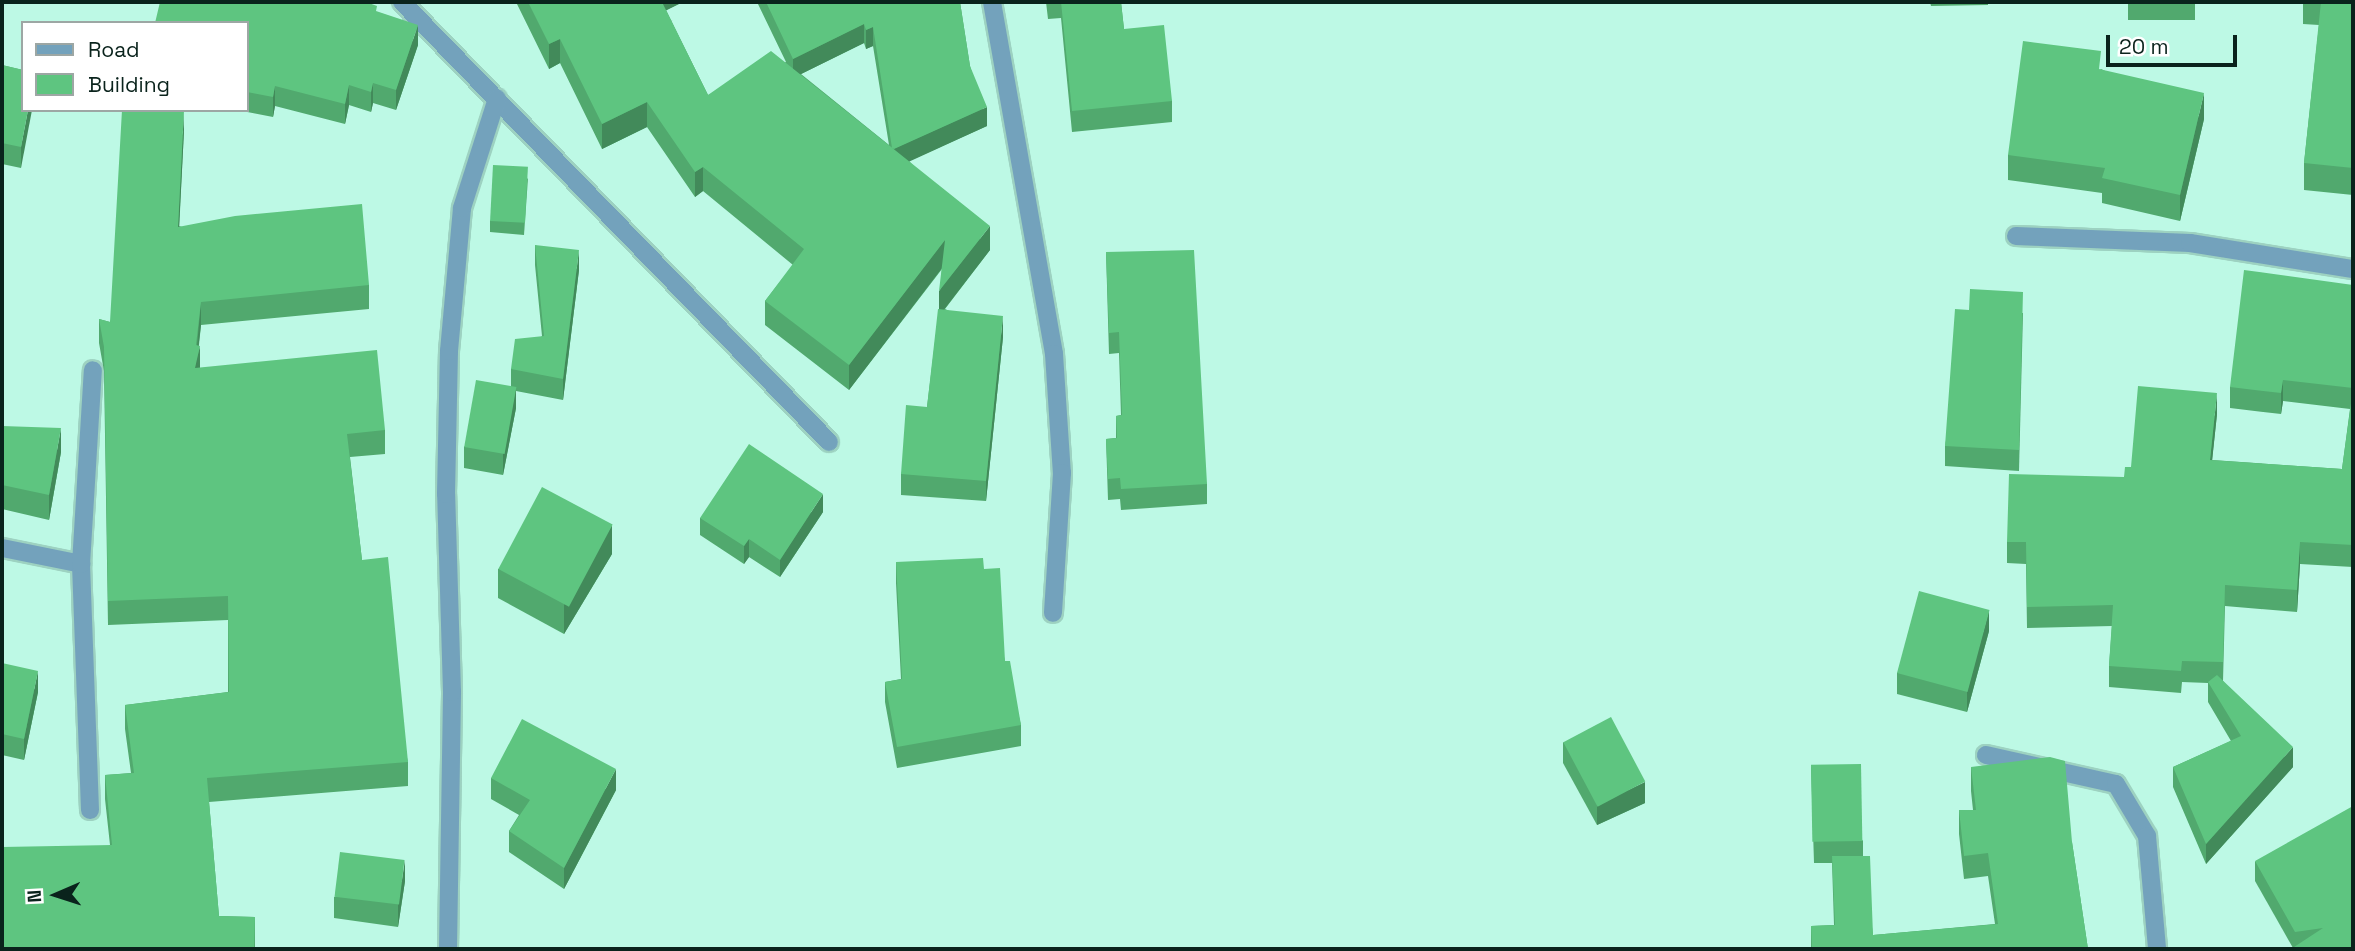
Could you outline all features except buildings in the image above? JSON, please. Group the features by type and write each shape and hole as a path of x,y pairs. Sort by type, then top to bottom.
{"street":[{"path":"402,2 829,442"},
{"path":"992,2 1054,354 1062,473 1053,613"},
{"path":"448,949 452,692 446,494 449,351 462,208 497,98"},
{"path":"2016,236 2190,243 2353,269"},
{"path":"90,810 81,564 93,370"},
{"path":"2,548 81,564"},
{"path":"1986,755 2116,784 2147,836 2157,949"}]}
